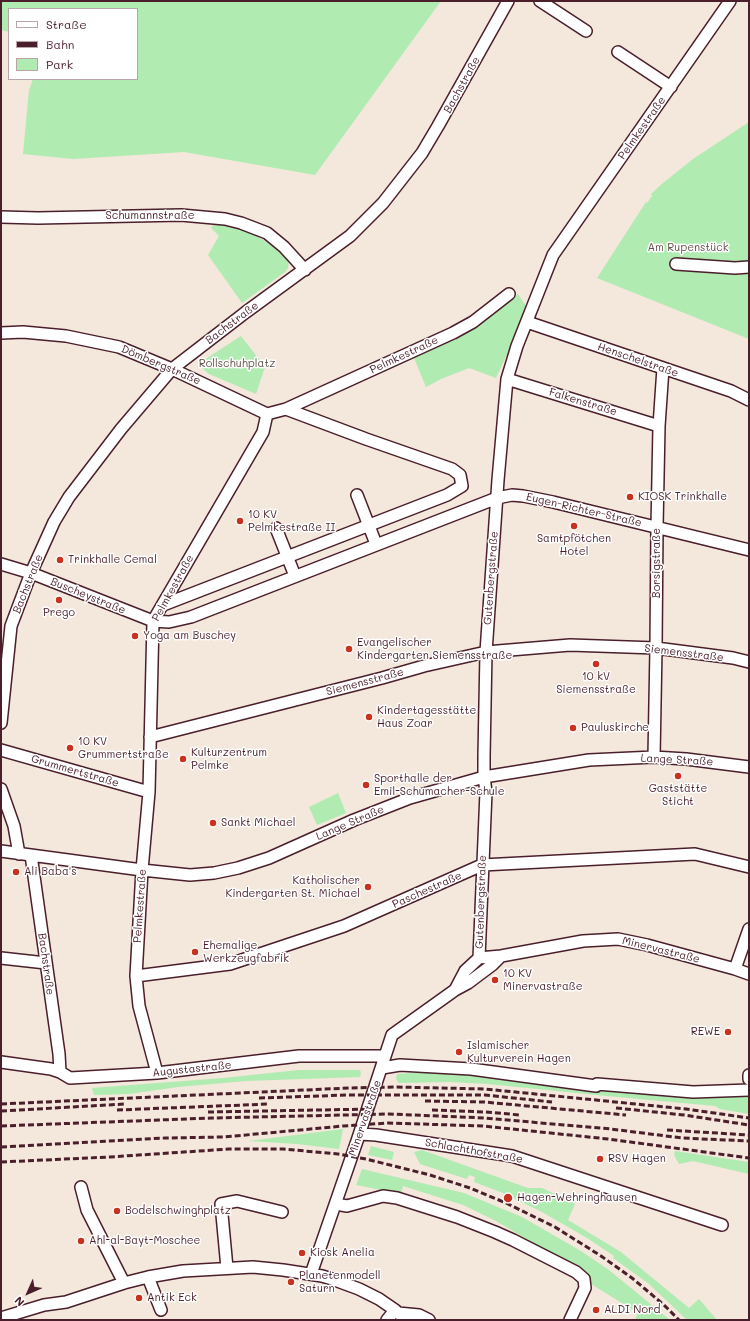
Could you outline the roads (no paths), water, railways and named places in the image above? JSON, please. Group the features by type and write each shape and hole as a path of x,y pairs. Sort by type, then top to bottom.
{"street":[{"name":"Bachstraße","path":"1,723 6,626 54,522 70,497 121,429 172,369 350,236 383,203 422,153 508,1"},
{"path":"540,1 586,31"},
{"name":"Pelmkestraße","path":"527,322 554,255 730,1"},
{"path":"618,52 670,87"},
{"name":"Schumannstraße","path":"1,217 38,218 181,215 225,219 241,223 267,233 284,247 305,270"},
{"path":"676,264 735,268 749,267"},
{"name":"Pelmkestraße","path":"157,1073 139,1006 136,976 142,870 149,792 153,621 263,432 268,414 286,409 453,332 473,322 509,294"},
{"name":"Henschelstraße","path":"527,322 731,391 749,400"},
{"name":"Gutenbergstraße","path":"478,958 486,792 484,777 486,652 497,498 507,379 516,346 527,322"},
{"name":"Dömbergstraße","path":"1,333 23,332 66,336 119,346 268,414"},
{"name":"Borsigstraße","path":"654,757 659,426 663,368"},
{"name":"Falkenstraße","path":"507,379 659,426"},
{"path":"163,604 369,526 447,495 462,486 460,475 452,468 366,439 286,409"},
{"name":"Eugen-Richter-Straße","path":"153,621 168,622 191,617 497,498 512,495 523,496 657,527 749,550"},
{"path":"357,496 376,544"},
{"path":"276,528 295,576"},
{"name":"Buscheystraße","path":"1,564 31,573 153,621"},
{"name":"Siemensstraße","path":"150,737 424,666 486,652 570,645 656,648 733,658 749,662"},
{"name":"Grummertstraße","path":"1,750 149,792"},
{"name":"Lange Straße","path":"1,851 190,875 238,868 269,858 354,820 410,798 484,777 590,760 654,757 686,759 749,767"},
{"path":"1,789 14,826 18,854"},
{"name":"Paschestraße","path":"136,976 230,964 344,926 482,865 695,854 749,867"},
{"name":"Bachstraße","path":"31,855 59,1054 60,1072"},
{"path":"735,969 749,928"},
{"name":"Minervastraße","path":"455,990 465,971 478,958 501,956 583,941 618,939 648,945 749,974"},
{"name":"Minervastraße","path":"311,1274 360,1134 392,1034 492,965 501,956"},
{"path":"1,958 46,963"},
{"name":"Augustastraße","path":"1,1062 51,1069 70,1078 157,1073 299,1056 385,1056"},
{"path":"382,1068 400,1065 471,1070 596,1086 598,1084 692,1092 749,1090"},
{"name":"Schlachthofstraße","path":"360,1134 376,1134 512,1156 722,1225"},
{"path":"81,1188 87,1210 124,1283"},
{"path":"336,1204 347,1206 383,1196 398,1198 457,1217 513,1240 576,1272 584,1279 585,1288 570,1320"},
{"path":"227,1268 221,1204 237,1201 282,1212"},
{"path":"1,1318 44,1305 66,1302 124,1283 148,1277 184,1271 253,1267 311,1274 327,1278 359,1289 379,1299 402,1316"},
{"path":"148,1277 161,1310"},
{"path":"387,1320 402,1316 418,1315 429,1320"}],"railway":[{"path":"1,1104 395,1087 485,1089 686,1109 749,1118"},
{"path":"259,1098 348,1095 485,1095 552,1102"},
{"path":"425,1101 484,1102 626,1115"},
{"path":"1,1111 125,1104"},
{"path":"117,1110 269,1104"},
{"path":"616,1108 684,1115 749,1125"},
{"path":"208,1112 374,1109"},
{"path":"432,1110 520,1115"},
{"path":"1,1126 212,1118 389,1114 484,1118 611,1129 682,1138 749,1141"},
{"path":"1,1147 165,1138 224,1137 388,1123 483,1126 608,1139 749,1158"},
{"path":"667,1130 749,1135"},
{"path":"1,1162 110,1157 229,1149 283,1149 338,1154 366,1159 430,1175 470,1188 506,1203 555,1227 601,1256 632,1278 679,1320"}],"place":[{"name":"KIOSK Trinkhalle","path":"630,497"},
{"name":"10 KV Pelmkestraße II","path":"240,521"},
{"name":"Samtpfötchen Hotel","path":"574,526"},
{"name":"Trinkhalle Cemal","path":"60,560"},
{"name":"Prego","path":"59,600"},
{"name":"Yoga am Buschey","path":"135,636"},
{"name":"Evangelischer Kindergarten Siemensstraße","path":"349,649"},
{"name":"10 kV Siemensstraße","path":"596,664"},
{"name":"Kindertagesstätte Haus Zoar","path":"369,717"},
{"name":"Pauluskirche","path":"573,728"},
{"name":"10 KV Grummertstraße","path":"70,748"},
{"name":"Kulturzentrum Pelmke","path":"183,759"},
{"name":"Gaststätte Sticht","path":"678,776"},
{"name":"Sporthalle der Emil-Schumacher-Schule","path":"366,785"},
{"name":"Sankt Michael","path":"213,823"},
{"name":"Ali Baba's","path":"16,872"},
{"name":"Katholischer Kindergarten St. Michael","path":"368,887"},
{"name":"Ehemalige Werkzeugfabrik","path":"195,952"},
{"name":"10 KV Minervastraße","path":"495,980"},
{"name":"REWE","path":"728,1032"},
{"name":"Islamischer Kulturverein Hagen","path":"459,1052"},
{"name":"RSV Hagen","path":"600,1159"},
{"name":"Hagen-Wehringhausen","path":"508,1198"},
{"name":"Bodelschwinghplatz","path":"117,1211"},
{"name":"Ahl-al-Bayt-Moschee","path":"81,1241"},
{"name":"Kiosk Anelia","path":"302,1253"},
{"name":"Planetenmodell Saturn","path":"291,1282"},
{"name":"Antik Eck","path":"139,1298"},
{"name":"ALDI Nord","path":"596,1310"}],"park label":[{"name":"Am Rupenstück","path":"688,248"},
{"name":"Rollschuhplatz","path":"237,364"}]}
